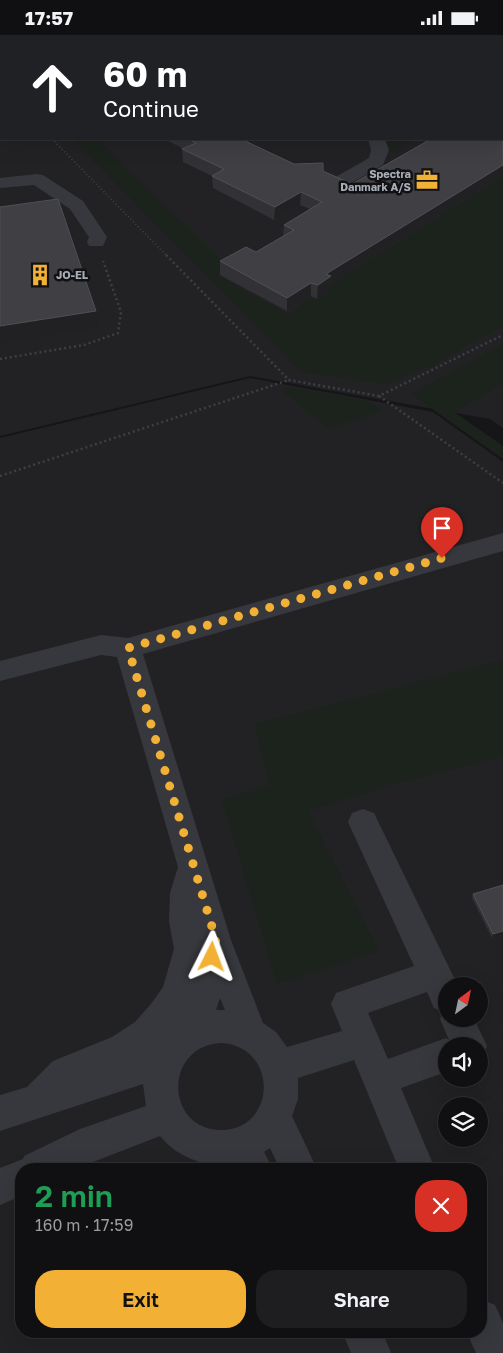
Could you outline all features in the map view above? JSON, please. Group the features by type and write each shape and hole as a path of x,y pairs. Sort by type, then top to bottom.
{"street":[{"path":"172,35 177,35"},
{"path":"340,181 377,161 380,150 376,140"},
{"path":"0,183 37,179 78,205 98,237 96,243"},
{"path":"0,671 101,645 128,648 503,542"},
{"path":"128,648 216,940 250,1033"},
{"path":"363,822 438,980"},
{"path":"14,1111 65,1073 124,1049 147,1034 163,1015 177,994 190,949 185,921 186,893 193,863"},
{"path":"14,1111 173,1051 196,1031 214,1027 233,1027 250,1033 272,1053 279,1067 281,1084 280,1100 274,1116 264,1129 250,1140 245,1157 196,1143 179,1132 166,1116 160,1098 160,1078 173,1051 202,1005 216,940"},
{"path":"414,1163 348,1004 438,987"},
{"path":"279,1067 363,1041"},
{"path":"379,1079 438,1058"},
{"path":"49,1163 80,1147 166,1116"},
{"path":"274,1116 296,1163"},
{"path":"0,1187 15,1180"},
{"path":"487,1333 496,1353"},
{"path":"365,1338 371,1353"}],"path":[{"path":"53,140 289,380"},
{"path":"0,359 84,345 118,333 121,312 96,243"},
{"path":"379,396 503,335"},
{"path":"0,476 289,380 379,396 503,483"}],"shaded area":[{"path":"0,140 503,140 503,428 490,419 250,376 0,436"},
{"path":"73,140 98,140 228,267 217,275 287,314 303,304 301,302 311,296 317,298 329,290 325,287 503,176 503,326 433,365 386,384 301,372"},
{"path":"382,140 416,140 396,150 386,151"},
{"path":"422,140 435,140 441,145"},
{"path":"503,344 503,384 454,412 503,446 503,459 411,394"},
{"path":"250,378 433,412 503,462 503,1353 0,1353 0,438"},
{"path":"290,387 371,402 383,411 328,429 280,389"},
{"path":"503,660 503,756 392,785 308,811 379,951 277,984 222,800 269,785 255,724"}],"building":[{"path":"190,140 243,140 294,164 323,163 323,171 352,184 429,140 503,140 503,165 326,274 331,276 318,285 311,283 287,298 220,261 246,247 256,252 294,230 284,225 322,202 301,192 275,207 212,176 224,169 182,149 196,143"},
{"name":"JO-EL","path":"58,199 96,311 0,326 0,207"},
{"path":"503,885 503,931 493,934 473,894"}],"place":[{"name":"Spectra Danmark A/S","path":"427,180"},
{"name":"JO-EL","path":"40,275"}],"route":[{"path":"212,957 216,940 128,648 442,558"}]}
